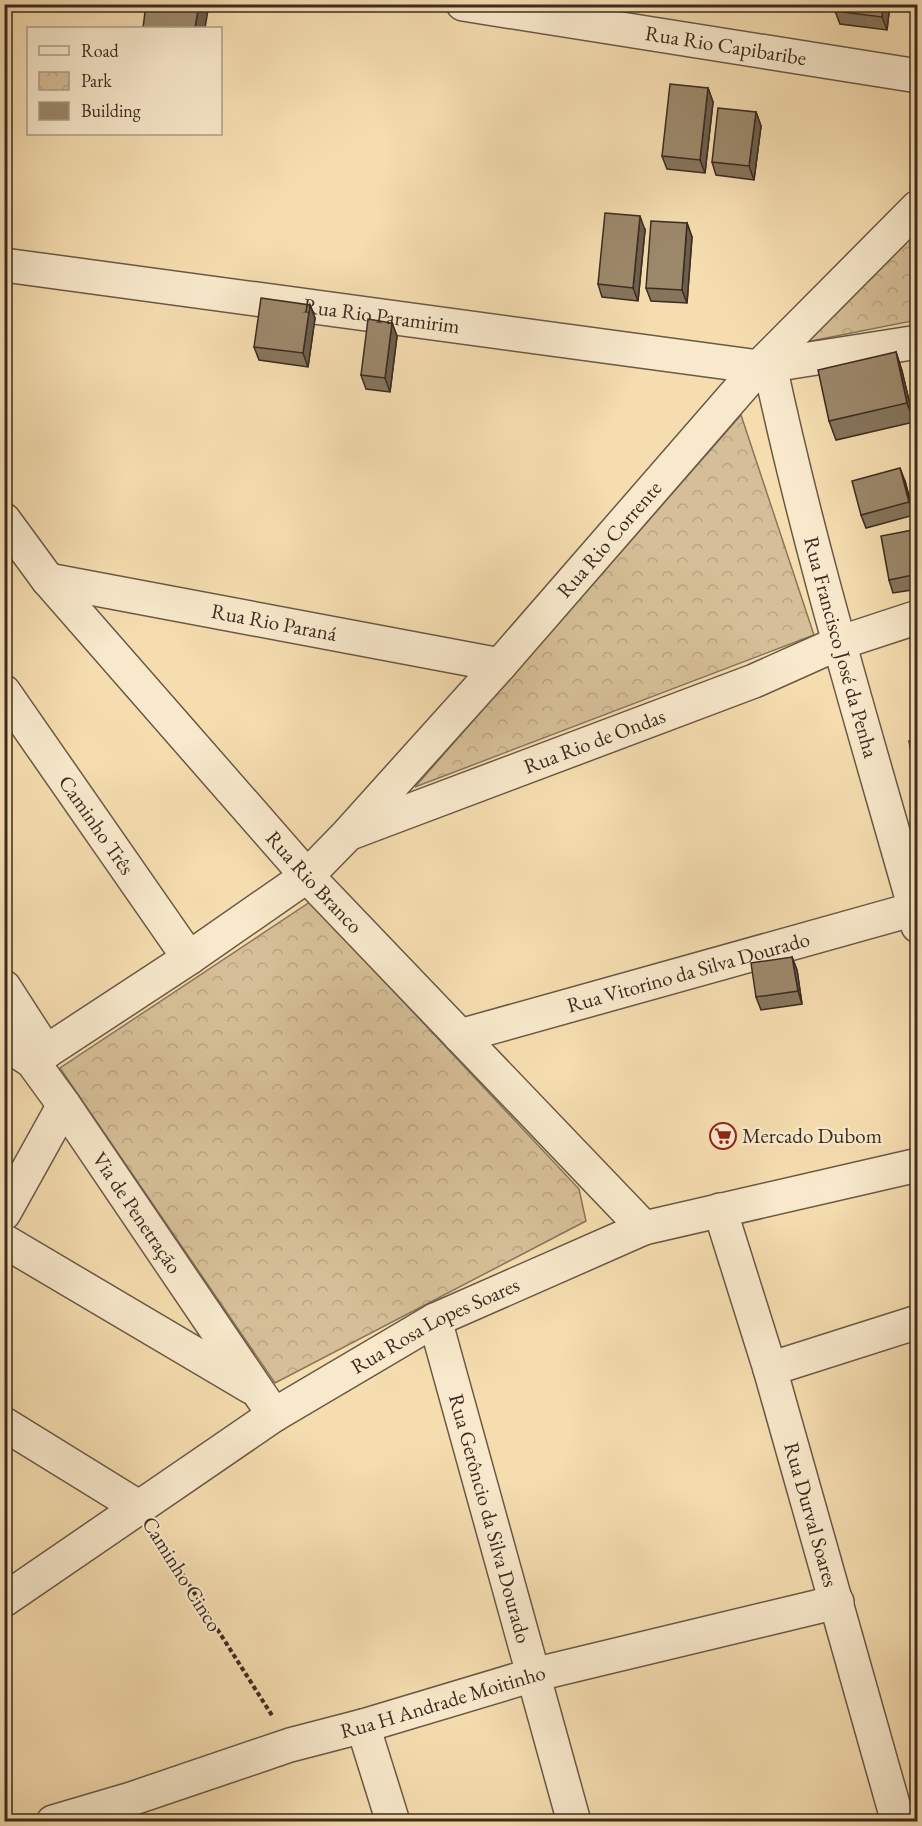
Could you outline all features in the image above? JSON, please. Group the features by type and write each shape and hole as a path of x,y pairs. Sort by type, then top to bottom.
{"street":[{"name":"Rua Rio Capibaribe","path":"463,4 918,76"},
{"name":"Rua Rio Corrente","path":"39,1057 189,958 307,876 347,835 500,665 765,367 918,207"},
{"name":"Rua Rio Paramirim","path":"4,265 765,367 918,342"},
{"name":"Rua Francisco José da Penha","path":"765,367 779,408 839,643 917,914"},
{"name":"Rua Rio Branco","path":"4,520 48,580 307,876 644,1228"},
{"name":"Rua Rio Paraná","path":"48,580 500,665"},
{"name":"Rua Rio de Ondas","path":"347,835 754,681 839,643 918,617"},
{"name":"Caminho Três","path":"4,692 189,958"},
{"name":"Rua Vitorino da Silva Dourado","path":"460,1036 917,914"},
{"path":"4,987 39,1057"},
{"name":"Via de Penetração","path":"4,1043 39,1057 64,1106 266,1403"},
{"path":"4,1213 64,1106"},
{"name":"Rua Rosa Lopes Soares","path":"4,1600 140,1508 266,1403 435,1320 644,1228 918,1165"},
{"name":"Rua Durval Soares","path":"720,1210 770,1369 898,1821"},
{"path":"4,1241 266,1403"},
{"name":"Rua Gerôncio da Silva Dourado","path":"435,1320 574,1821"},
{"path":"770,1369 918,1322"},
{"name":"Caminho Cinco","path":"4,1424 140,1508"},
{"name":"Rua H Andrade Moitinho","path":"53,1821 134,1810 290,1745 363,1726 533,1675 837,1602"},
{"path":"363,1726 393,1821"}],"path":[{"name":"Caminho Cinco","path":"140,1508 290,1745"}],"green space":[{"path":"917,228 917,320 801,343"},
{"path":"741,415 814,635 415,787"},
{"path":"310,902 579,1189 586,1221 275,1383 60,1068"}],"building":[{"path":"146,4 199,4 195,27 143,27"},
{"path":"836,4 883,4 882,17 835,11"},
{"path":"670,84 708,88 700,160 662,156"},
{"path":"718,108 756,112 749,166 712,162"},
{"path":"605,213 640,216 633,288 598,284"},
{"path":"651,221 687,223 682,290 646,288"},
{"path":"261,298 310,305 303,353 254,347"},
{"path":"368,319 392,323 385,378 361,375"},
{"path":"896,352 907,403 829,421 818,370"},
{"path":"900,468 909,502 861,515 852,481"},
{"path":"918,529 918,574 889,580 881,536"},
{"path":"918,739 918,777 916,777 909,741"},
{"path":"792,957 798,991 756,997 751,963"}],"place":[{"name":"Mercado Dubom","path":"723,1136"}]}
